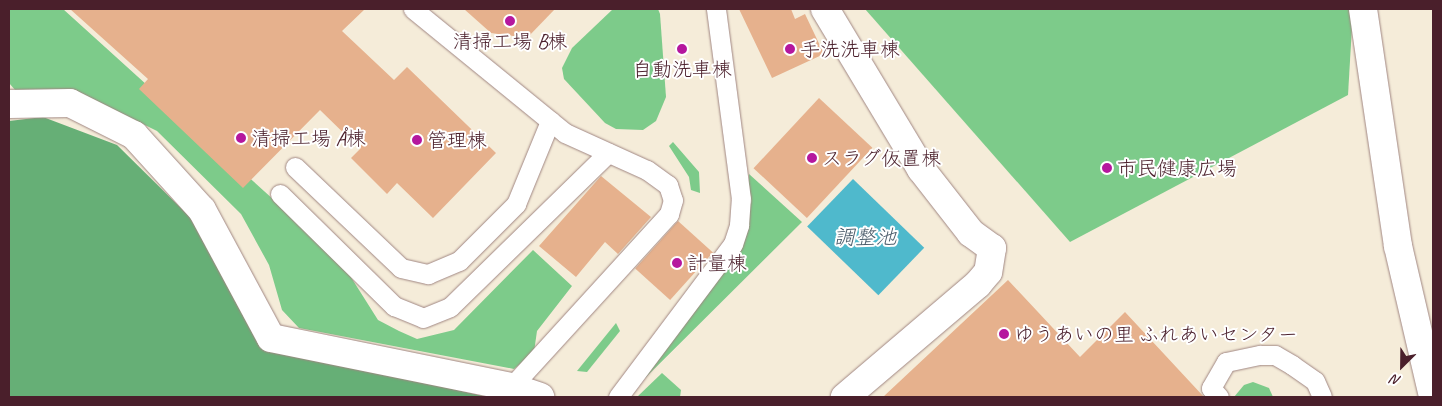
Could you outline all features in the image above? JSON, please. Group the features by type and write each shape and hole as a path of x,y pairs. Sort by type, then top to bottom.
{"street":[{"path":"825,9 921,169 972,233 992,248 988,272 978,284 844,397"},
{"path":"1362,9 1398,246 1433,397"},
{"path":"9,104 70,103 134,135 202,210 271,338 511,387 540,397"}],"lane":[{"path":"413,9 550,121 668,185 673,200 670,214 511,387"},
{"path":"618,397 733,244 739,224 741,199 716,9"},
{"path":"295,167 401,268 428,274 459,261 516,204 550,121"},
{"path":"280,194 394,306 424,318 450,307 608,152"},
{"path":"1219,397 1211,388 1226,362 1260,354 1275,355 1292,365 1314,381 1322,397"}],"green space":[{"path":"9,9 63,9 316,238 342,263 378,320 399,331 417,339 454,330 533,250 572,286 537,331 534,352 514,369 299,328 282,310 269,265 241,214 157,131 86,96 62,90 16,91 9,83"},
{"path":"613,9 658,9 660,14 666,97 656,121 643,130 616,129 605,123 564,79 562,68 572,48"},
{"name":"市民健康広場","path":"865,9 1353,9 1348,95 1070,242"},
{"path":"43,117 117,145 191,218 259,345 488,397 9,397 9,121"},
{"path":"673,142 699,172 700,193 691,190 689,177 669,146"},
{"path":"749,174 802,222 626,397 747,208"},
{"path":"616,323 620,331 587,372 577,371"},
{"path":"662,373 681,390 680,397 637,397"},
{"path":"1253,382 1269,388 1273,397 1234,397 1244,385"}],"water":[{"name":"調整池","path":"853,179 924,248 878,295 807,226"}],"building":[{"name":"清掃工場 Å棟","path":"70,9 365,9 342,31 394,80 407,67 496,153 433,218 397,183 387,194 351,158 360,149 320,110 243,188 139,89 148,79"},
{"name":"清掃工場 B棟","path":"464,9 555,9 527,38 491,33"},
{"name":"手洗洗車棟","path":"739,9 791,9 795,19 805,14 824,54 772,78"},
{"name":"スラグ仮置棟","path":"819,98 872,148 807,218 754,168"},
{"path":"601,176 651,217 618,254 605,242 576,277 539,246"},
{"name":"計量棟","path":"678,221 713,252 670,300 635,269"},
{"name":"ゆうあいの里 ふれあいセンター","path":"1008,280 1080,357 1125,312 1204,397 883,397"}],"place":[{"name":"清掃工場 B棟","path":"510,21"},
{"name":"自動洗車棟","path":"682,49"},
{"name":"手洗洗車棟","path":"790,49"},
{"name":"清掃工場 Å棟","path":"241,138"},
{"name":"管理棟","path":"417,140"},
{"name":"スラグ仮置棟","path":"812,158"},
{"name":"市民健康広場","path":"1107,168"},
{"name":"計量棟","path":"677,263"},
{"name":"ゆうあいの里 ふれあいセンター","path":"1004,334"}]}
